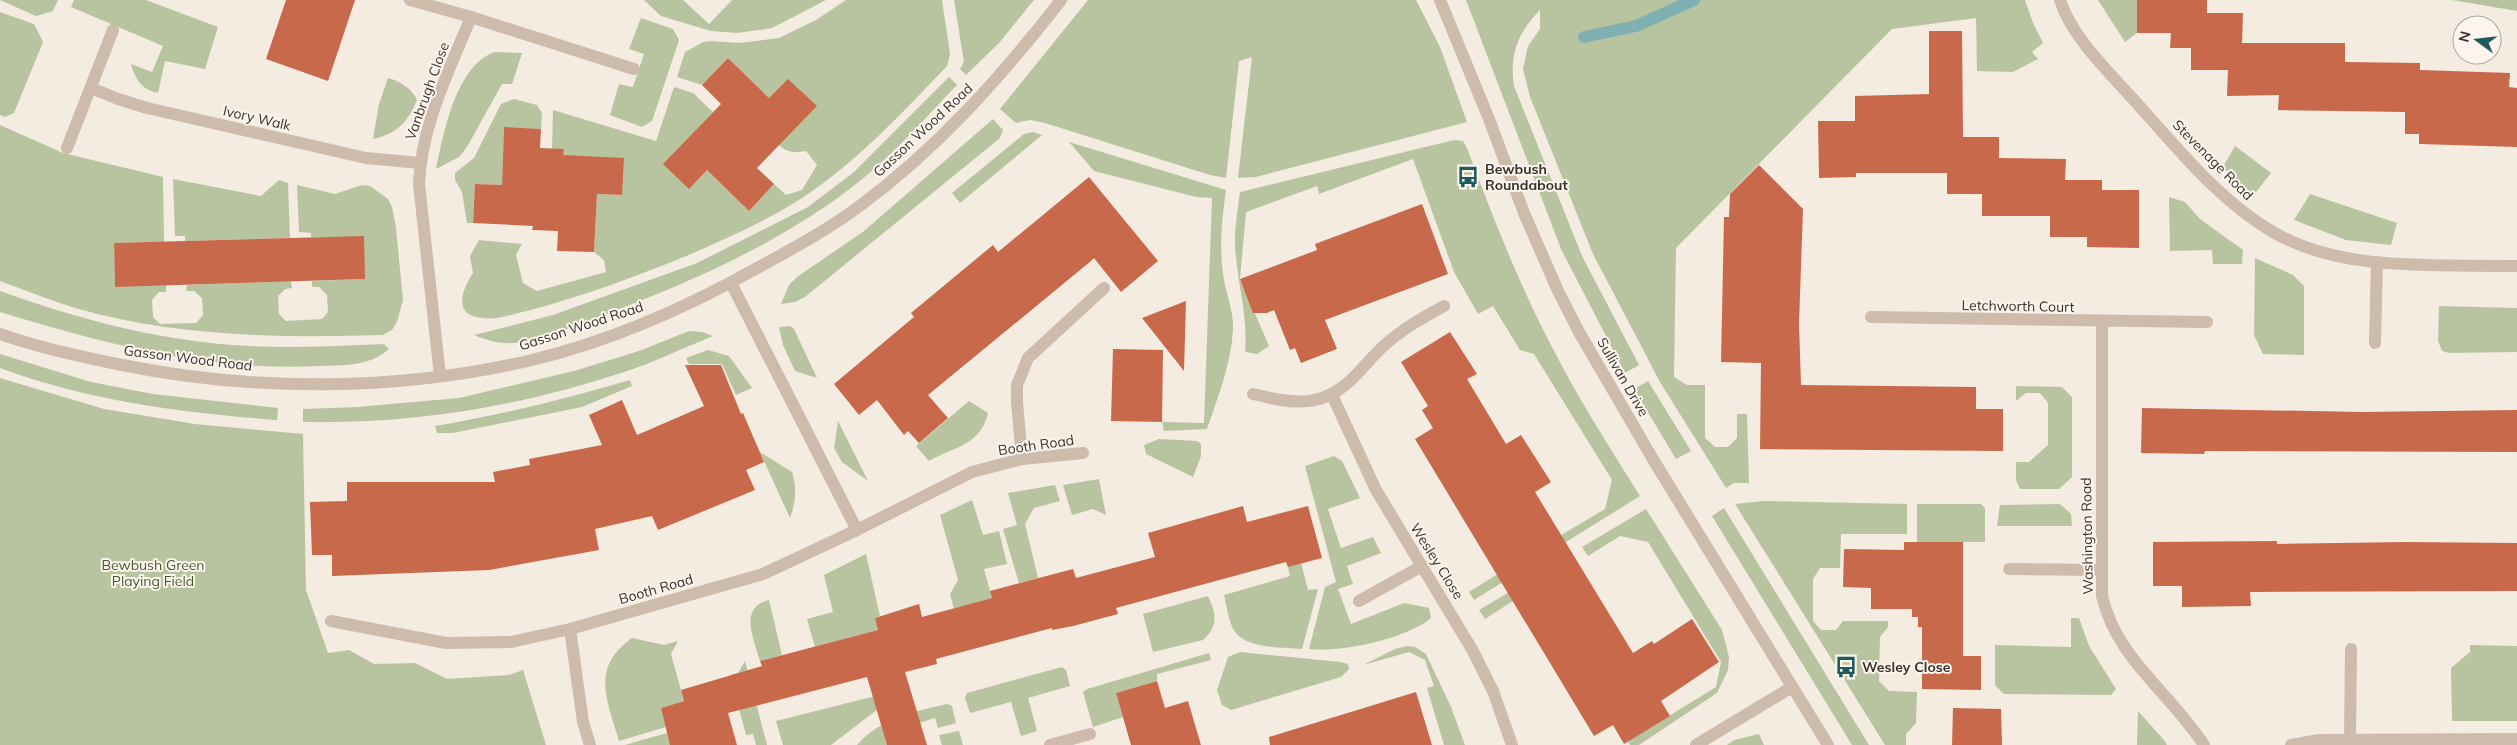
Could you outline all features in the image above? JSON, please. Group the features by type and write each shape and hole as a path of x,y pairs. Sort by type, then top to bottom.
{"street":[{"path":"410,0 471,17 634,69"},
{"name":"Gasson Wood Road","path":"0,334 70,354 155,372 223,381 302,384 371,383 440,376 533,360 602,338 693,302 731,283 824,230 903,171 981,97 1020,53 1061,0"},
{"name":"Sullivan Drive","path":"1440,0 1489,119 1524,213 1571,316 1654,461 1828,745"},
{"name":"Stevenage Road","path":"2060,0 2065,13 2075,29 2114,78 2201,172 2240,210 2272,232 2295,244 2326,253 2377,262 2517,266"},
{"name":"Vanbrugh Close","path":"440,376 419,184 420,162 424,138 471,17"},
{"path":"68,148 113,30"},
{"name":"Ivory Walk","path":"91,88 118,99 156,110 366,158 420,162"},
{"path":"2375,343 2377,262"},
{"path":"731,283 857,530"},
{"path":"1022,459 1017,385 1028,358 1104,288"},
{"path":"1254,394 1289,403 1313,401 1332,395 1354,378 1385,344 1406,327 1444,306"},
{"name":"Letchworth Court","path":"1871,317 2102,322 2208,322"},
{"name":"Washington Road","path":"2102,322 2100,570 2102,596 2115,634 2132,658 2188,721 2204,745"},
{"name":"Wesley Close","path":"1332,395 1376,490 1473,651 1492,691 1512,745"},
{"name":"Booth Road","path":"331,620 446,643 511,642 570,629 763,574 857,530 972,472 1022,459 1082,453"},
{"path":"1359,601 1422,566"},
{"path":"2009,569 2100,570"},
{"path":"570,629 584,722 590,745"},
{"path":"2350,740 2351,649"},
{"path":"1696,745 1792,687"},
{"path":"1050,745 1090,734"},
{"path":"2291,745 2307,741 2517,739"}],"green space":[{"path":"0,0 58,0 53,11 36,16"},
{"path":"74,0 146,0 218,27 205,69 165,61 158,93 152,92 137,79 131,64 152,72 163,46 71,7"},
{"path":"644,0 683,0 709,24 732,0 826,0 772,28 737,33 711,31 661,16"},
{"path":"846,0 942,0 950,54 947,66 878,136 842,169 802,198 762,221 705,248 651,270 569,299 505,316 482,318 466,312 462,301 463,294 473,273 470,256 479,240 522,244 516,255 523,283 537,291 606,272 604,260 594,252 597,194 622,195 552,149 553,110 656,141 674,87 693,93 713,112 664,164 689,188 707,170 749,211 774,184 786,195 802,190 817,165 806,151 791,152 779,145 769,98 728,58 702,85 677,77 685,52 703,42 739,43 779,38 816,20"},
{"path":"954,0 1034,0 999,43 966,75 960,69 964,62"},
{"path":"1088,0 1416,0 1440,47 1467,122 1256,177 1238,178 1252,57 1239,61 1226,178 1210,175 1045,123 1030,120 1016,123 1000,109"},
{"path":"1466,0 2025,0 2033,23 2043,43 2032,52 2038,59 2013,72 1977,71 1976,18 1892,29 1676,248 1674,377 1687,385 1705,385 1705,438 1715,447 1728,447 1737,438 1737,414 1747,414 1749,483 1734,483 1726,488 1660,382 1593,254 1530,97 1523,69 1528,46 1540,29 1540,10 1526,27 1517,45 1513,64 1514,86 1582,256 1639,365 1625,373 1561,249"},
{"path":"2098,0 2137,0 2137,33 2125,42"},
{"path":"2452,0 2517,0 2517,11"},
{"path":"0,12 34,24 43,42 14,113 5,117 0,115"},
{"path":"641,18 673,29 679,40 652,121 642,127 610,115 619,84 633,87 644,54 629,49"},
{"path":"495,52 522,53 512,84 502,84 467,147 459,157 436,169 448,119 461,85 470,71 482,59"},
{"path":"949,77 957,85 886,158 832,202 770,241 669,289 552,334 532,340 510,343 492,341 474,335 553,315 697,263 808,207 854,172"},
{"path":"388,78 405,86 417,100 401,126 389,134 373,139 379,104"},
{"path":"514,99 537,105 542,113 541,129 504,128 502,185 475,184 473,223 467,223 462,192 455,180 455,173 474,158 501,104"},
{"path":"993,119 1003,130 1000,138 805,297 795,302 781,304 789,285 797,277 864,231"},
{"path":"0,125 63,153 163,177 164,242 114,243 115,286 166,285 166,292 159,292 152,300 153,317 160,324 196,323 203,315 202,298 194,291 186,291 187,285 291,281 292,288 285,289 278,296 279,314 286,321 322,319 328,312 327,295 319,287 312,287 312,281 364,279 364,237 311,237 311,233 299,232 297,185 335,194 362,185 370,186 388,199 392,207 396,228 403,300 397,322 392,330 383,335 228,334 151,325 113,318 75,308 0,281"},
{"path":"1033,132 1042,135 960,203 952,193 1024,134"},
{"path":"1454,140 1463,141 1467,148 1517,273 1561,364 1640,496 1558,547 1553,540 1605,509 1612,480 1534,354 1520,350 1493,306 1478,314 1454,272 1413,159 1319,194 1317,186 1246,212 1240,279 1269,346 1257,354 1245,352 1244,316 1235,249 1240,192"},
{"path":"1069,142 1226,190 1221,252 1224,280 1232,315 1232,343 1220,393 1207,429 1164,431 1162,422 1204,423 1212,198 1196,197 1094,171"},
{"path":"2235,146 2271,173 2252,197 2223,167"},
{"path":"173,179 261,196 279,180 288,183 290,238 185,241 185,236 175,236"},
{"path":"2310,194 2397,223 2391,245 2346,240 2294,220"},
{"path":"2169,197 2185,202 2200,219 2243,250 2242,264 2213,264 2212,250 2170,251"},
{"path":"2255,258 2293,275 2304,286 2304,355 2263,354 2254,335"},
{"path":"0,291 57,310 115,326 173,338 232,345 270,347 384,344 389,349 382,355 366,362 340,365 280,367 239,365 199,360 119,345 0,312"},
{"path":"2439,306 2517,308 2517,352 2449,353 2442,351 2438,341"},
{"path":"790,326 794,329 817,378 795,371 783,345 779,327"},
{"path":"689,331 702,332 713,336 633,369 543,395 504,404 424,416 344,422 303,422 303,409 357,407 459,398 574,371 639,351"},
{"path":"708,350 729,356 752,388 736,395 722,364 689,364 686,358"},
{"path":"0,354 91,382 153,394 278,408 277,420 207,414 137,404 68,389 0,368"},
{"name":"Bewbush Green Playing Field","path":"0,378 104,409 195,424 303,434 306,590 328,653 349,650 374,664 415,663 447,679 509,675 523,670 546,745 0,745"},
{"path":"630,380 632,386 582,407 453,433 437,433 435,426 533,406"},
{"path":"1648,381 1691,451 1676,459 1634,389"},
{"path":"2016,386 2062,387 2072,397 2072,477 2059,489 2020,489 2016,480 2016,462 2029,462 2048,445 2048,403 2040,393 2026,393 2016,401"},
{"path":"969,401 988,413 979,432 965,444 929,461 916,446"},
{"path":"838,421 868,481 842,462 834,448"},
{"path":"1159,439 1197,441 1201,444 1201,456 1193,477 1146,454 1144,445"},
{"path":"760,452 792,472 795,495 790,518"},
{"path":"1334,456 1342,461 1360,498 1328,509 1341,548 1373,537 1381,553 1347,566 1353,584 1338,589 1351,624 1404,603 1429,608 1431,618 1420,626 1373,643 1338,649 1309,649 1325,587 1336,582 1305,466"},
{"path":"1099,479 1106,515 1093,509 1072,515 1063,485"},
{"path":"1055,485 1060,501 1034,508 1025,524 1038,578 1019,583 1003,529 1017,525 1008,493"},
{"path":"972,500 983,535 999,531 1007,564 984,569 992,598 954,609 950,594 958,580 940,515"},
{"path":"1764,501 1907,504 1907,534 1841,534 1840,568 1820,568 1813,579 1813,621 1821,630 1836,630 1843,621 1888,621 1888,627 1880,637 1879,681 1889,691 1917,692 1916,723 1906,734 1906,745 1885,745 1735,504"},
{"path":"1917,504 1981,504 1985,508 1985,542 1917,542"},
{"path":"2060,504 2071,514 2072,526 1997,526 2000,505"},
{"path":"1724,508 1869,745 1852,745 1712,516"},
{"path":"1646,509 1722,630 1729,657 1728,670 1717,693 1639,745 1630,745 1628,741 1716,687 1721,662 1648,542 1620,536 1588,556 1582,547"},
{"path":"1533,552 1538,560 1474,600 1469,592"},
{"path":"866,554 880,616 875,618 878,630 815,647 807,619 833,612 824,575"},
{"path":"1301,563 1308,590 1318,589 1302,649 1266,646 1248,642 1241,638 1231,624 1224,595 1290,576 1288,567"},
{"path":"1545,571 1513,601 1485,619 1479,610"},
{"path":"1208,596 1213,608 1214,624 1208,635 1203,640 1153,652 1143,614"},
{"path":"769,600 782,655 760,661 752,634 751,617 759,604"},
{"path":"2071,618 2079,618 2089,646 2116,689 2111,695 2004,694 1995,685 1995,645 2071,647"},
{"path":"632,638 664,645 678,641 671,654 684,701 661,708 666,727 619,741 607,698 606,673 619,649"},
{"path":"2470,645 2517,646 2517,721 2452,721 2451,668 2470,652"},
{"path":"1407,646 1415,647 1426,654 1451,707 1465,745 1444,745 1427,688 1434,686 1425,660 1409,652 1363,665 1395,649"},
{"path":"1240,652 1340,662 1348,664 1349,669 1341,677 1231,710 1222,705 1217,690 1228,657"},
{"path":"1209,653 1211,660 1157,674 1157,681 1116,693 1123,717 1093,727 1083,692 1087,689"},
{"path":"745,661 767,745 756,745 753,734 746,735 730,675 738,673"},
{"path":"1062,667 1066,670 1070,686 1028,698 1037,731 1021,736 1011,702 970,713 965,698 967,693"},
{"path":"895,691 878,709 831,745 783,745 776,721"},
{"path":"947,704 952,706 956,723 938,728 935,718 884,734 887,745 857,745 876,728 887,722 910,713"},
{"path":"2138,711 2164,740 2167,745 2137,745"},
{"path":"691,726 695,745 625,745"},
{"path":"959,731 963,745 942,745 939,735"},
{"path":"1759,734 1764,745 1727,745 1734,740"}],"building":[{"path":"286,0 355,0 328,81 266,59"},
{"path":"2137,0 2207,0 2207,13 2243,13 2242,43 2345,43 2345,62 2420,63 2420,70 2510,73 2509,87 2517,88 2517,147 2419,144 2419,134 2405,134 2405,112 2278,110 2279,95 2227,96 2228,70 2191,70 2191,48 2170,48 2171,33 2137,33"},
{"path":"1929,31 1962,31 1963,137 1999,137 1999,158 2066,159 2065,180 2102,180 2102,190 2139,190 2139,248 2087,247 2087,237 2050,237 2050,216 1982,216 1982,194 1947,194 1947,173 1856,173 1856,177 1819,178 1818,121 1855,121 1855,96 1929,94"},
{"path":"728,58 769,98 788,79 817,106 757,168 774,184 749,211 707,170 689,189 663,164 721,104 702,85"},
{"path":"504,127 541,129 540,148 564,149 563,155 624,158 622,195 597,194 594,252 557,251 558,231 532,230 533,226 473,223 475,184 502,185"},
{"path":"1759,165 1803,209 1799,324 1801,385 1976,387 1976,409 2003,409 2003,451 1760,449 1761,363 1721,362 1724,217 1729,217 1730,194"},
{"path":"1089,177 1158,261 1121,292 1094,258 928,395 948,418 919,443 908,431 904,435 877,400 859,415 834,384 914,317 911,313 993,245 998,252"},
{"path":"1422,204 1448,274 1325,320 1337,349 1301,363 1295,348 1290,350 1274,310 1267,313 1253,313 1240,279 1317,250 1315,244"},
{"path":"364,236 365,279 115,287 114,243"},
{"path":"1186,301 1184,371 1142,318"},
{"path":"1450,332 1477,374 1467,379 1506,444 1521,435 1551,482 1535,492 1633,653 1652,641 1654,644 1692,619 1719,662 1661,701 1670,716 1624,744 1613,725 1594,736 1415,439 1433,428 1422,410 1428,406 1401,362"},
{"path":"1113,349 1163,350 1162,422 1111,421"},
{"path":"685,365 721,365 741,414 743,413 764,462 746,470 755,490 658,530 652,516 595,529 599,550 489,570 332,576 332,555 312,555 310,502 347,501 347,482 495,482 493,472 530,465 529,459 602,445 589,415 622,400 637,435 704,406"},
{"path":"2142,408 2363,412 2517,410 2517,452 2205,451 2204,454 2141,453"},
{"path":"1243,506 1247,522 1308,506 1322,558 1288,567 1286,562 1116,608 1118,614 1073,626 1052,630 1052,628 936,659 937,664 905,672 927,745 887,745 867,677 728,713 737,745 670,745 661,708 684,701 681,690 762,666 760,661 878,630 875,618 919,604 922,617 992,598 990,591 1073,569 1076,578 1155,557 1148,533"},
{"path":"2277,541 2277,544 2517,543 2517,591 2250,592 2251,606 2182,607 2182,586 2153,586 2153,542"},
{"path":"1904,542 1963,542 1963,656 1981,656 1981,690 1922,689 1922,627 1918,627 1918,617 1912,617 1912,609 1871,609 1871,588 1843,587 1844,549 1904,550"},
{"path":"1157,681 1165,708 1188,701 1201,745 1131,745 1116,693"},
{"path":"1416,692 1432,745 1270,745 1269,737"},
{"path":"1953,708 2001,709 2002,745 1952,745"}],"waterway":[{"path":"1584,37 1636,26 1694,0"}],"place":[{"name":"Bewbush Roundabout","path":"1468,177"},
{"name":"Wesley Close","path":"1846,667"}]}
